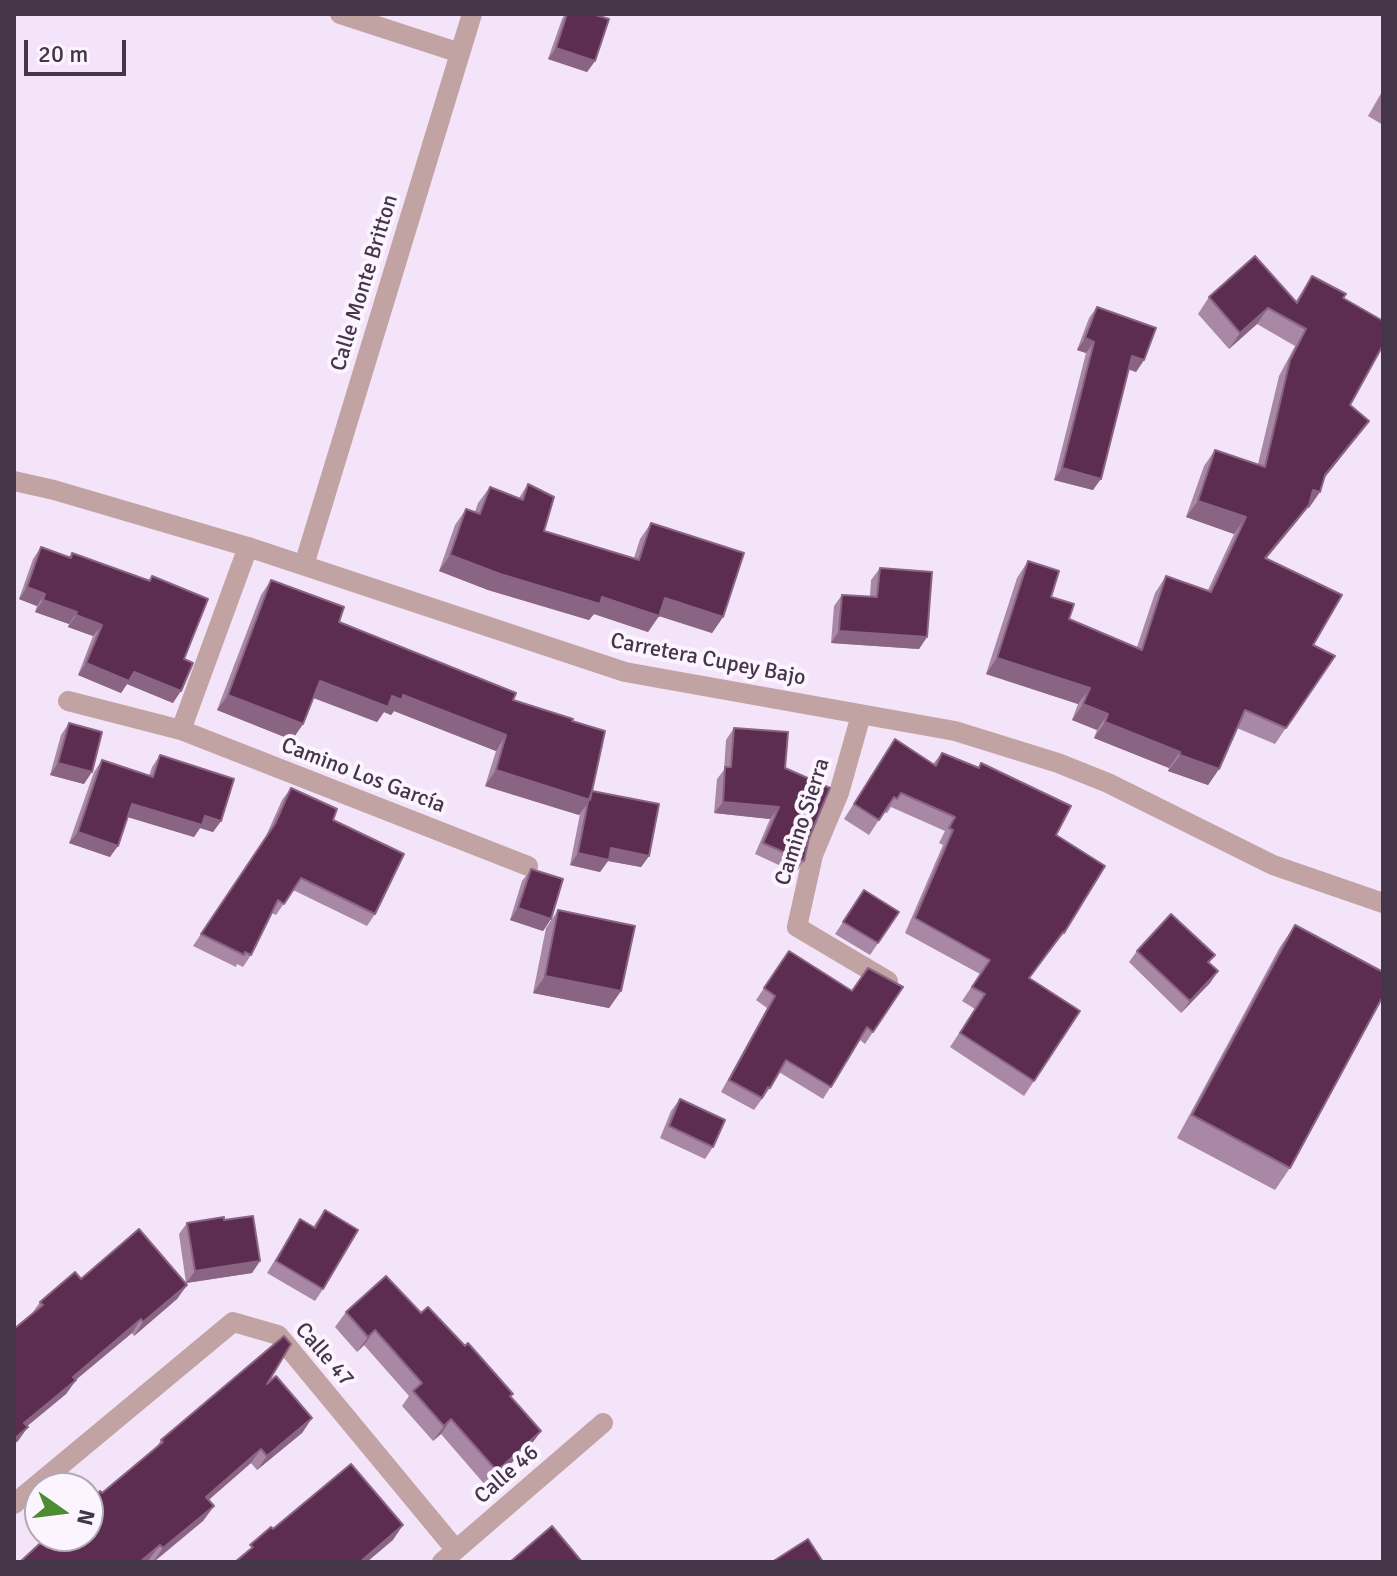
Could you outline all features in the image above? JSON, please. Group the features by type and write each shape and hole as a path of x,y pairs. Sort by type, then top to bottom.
{"street":[{"path":"340,14 460,53"},
{"name":"Calle Monte Britton","path":"304,565 472,14"},
{"name":"Carretera Cupey Bajo","path":"14,481 248,547 625,672 955,731 1058,763 1108,783 1273,865 1383,903"},
{"path":"181,730 248,547"},
{"name":"Camino Los García","path":"68,701 181,730 528,866"},
{"name":"Camino Sierra","path":"861,715 839,793 813,855 797,927 895,985"},
{"name":"Calle 47","path":"14,1504 233,1322 278,1335 449,1556"},
{"name":"Calle 46","path":"449,1556 603,1423"}],"building":[{"path":"567,14 592,14 609,19 595,61 556,48"},
{"path":"1255,256 1297,303 1312,276 1346,294 1343,298 1383,321 1383,345 1350,405 1369,421 1325,475 1320,492 1313,490 1309,505 1265,558 1342,595 1313,645 1335,656 1286,728 1245,710 1219,769 1105,722 1108,714 1083,704 1090,688 997,658 1028,561 1059,571 1051,597 1074,604 1069,619 1142,650 1166,576 1211,592 1246,517 1198,501 1215,450 1265,467 1290,360 1306,329 1268,308 1240,333 1209,297"},
{"path":"1097,307 1156,328 1144,360 1132,356 1101,479 1062,468 1094,342 1085,338"},
{"path":"528,484 554,497 544,531 639,560 651,523 744,553 723,617 665,598 659,616 602,597 600,604 500,574 450,555 466,509 480,514 490,487 523,500"},
{"path":"41,547 71,558 72,553 150,581 152,576 208,599 184,659 193,663 181,691 134,672 129,681 86,663 102,625 43,600 45,594 27,587"},
{"path":"880,568 932,572 927,637 839,631 842,595 877,597"},
{"path":"271,580 344,607 339,622 516,693 513,700 605,731 590,800 496,770 506,735 403,695 402,700 392,696 388,707 320,681 303,724 228,695"},
{"path":"69,723 102,732 92,772 58,763"},
{"path":"734,728 788,732 785,768 830,788 809,838 804,861 763,843 779,807 723,802 725,767 731,767"},
{"path":"895,739 936,766 942,753 979,768 981,763 1071,806 1056,835 1105,866 1064,933 1029,978 1080,1011 1034,1081 960,1033 985,994 972,987 990,960 915,918 953,830 949,828 955,817 901,793 897,799 894,797 879,820 854,804"},
{"path":"160,755 234,779 221,821 205,816 202,825 132,804 118,846 78,832 102,760 153,777"},
{"path":"291,788 337,809 333,820 404,854 375,914 301,878 284,904 278,900 251,955 245,952 244,955 201,934 275,824"},
{"path":"592,791 659,804 649,856 611,848 609,860 578,853"},
{"path":"531,869 563,879 551,919 518,908"},
{"path":"864,890 899,912 878,943 843,922"},
{"path":"558,910 635,926 621,991 545,976"},
{"path":"1171,914 1215,955 1208,962 1218,971 1190,1001 1137,951"},
{"path":"1295,925 1383,972 1383,996 1290,1168 1192,1115"},
{"path":"789,951 852,991 868,968 903,987 873,1032 867,1027 831,1087 786,1060 762,1098 729,1080 775,996 764,988"},
{"path":"680,1099 725,1120 713,1147 669,1126"},
{"path":"325,1210 358,1230 323,1289 276,1261 300,1219 315,1228"},
{"path":"253,1216 260,1261 195,1271 187,1223"},
{"path":"139,1229 187,1285 143,1322 141,1319 73,1377 76,1380 24,1423 28,1427 14,1439 14,1329 75,1272 81,1279"},
{"path":"386,1276 421,1313 428,1307 465,1346 468,1343 541,1431 497,1471 451,1419 444,1426 413,1391 422,1383 375,1330 368,1337 346,1312"},
{"path":"284,1336 291,1344 267,1384 276,1376 312,1418 267,1456 261,1449 206,1497 214,1506 163,1548 160,1545 140,1562 20,1562 31,1552 104,1552 104,1491 163,1442 161,1440"},
{"path":"351,1464 403,1525 360,1562 235,1562 271,1527 273,1529"},
{"path":"552,1526 582,1562 510,1562"},
{"path":"808,1539 823,1562 772,1562"}]}
